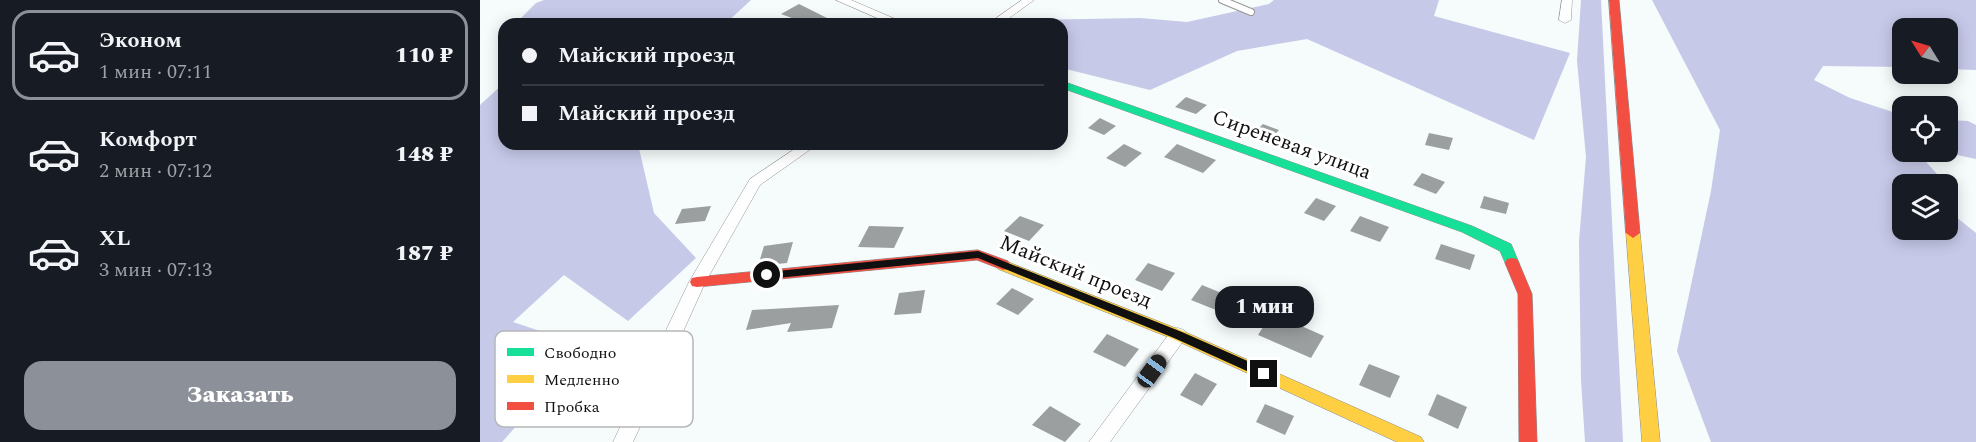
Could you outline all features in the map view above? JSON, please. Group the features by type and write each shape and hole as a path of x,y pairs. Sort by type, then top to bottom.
{"street":[{"path":"841,0 886,18"},
{"path":"1003,18 1029,0"},
{"path":"1564,20 1567,0"},
{"path":"1614,0 1651,442"},
{"name":"Сиреневая улица","path":"1068,86 1467,229 1506,248 1525,294 1528,442"},
{"path":"674,331 697,282 755,182 802,150"},
{"name":"Майский проезд","path":"697,282 978,255 1178,335 1415,442"},
{"path":"1099,442 1178,335"},
{"path":"622,442 629,427"}],"lane":[{"path":"1222,0 1251,12"}],"shaded area":[{"path":"544,0 751,0 732,18 521,18 536,3"},
{"path":"1274,0 1439,0 1434,16 1570,53 1534,140 1307,39 1237,51 1150,90 1068,70 1068,19 1140,18 1187,22 1269,4"},
{"path":"1581,0 1601,0 1623,442 1585,442 1581,380 1579,241 1586,157 1577,61"},
{"path":"1652,0 1976,0 1976,70 1958,69 1958,18 1892,18 1892,67 1823,66 1814,80 1850,98 1892,112 1892,162 1926,162 1937,174 1892,174 1892,240 1958,240 1958,219 1976,233 1976,442 1711,442 1677,351 1711,191 1720,130"},
{"path":"498,88 498,150 639,150 654,213 696,258 628,321 564,275 513,322 540,331 495,331 495,427 516,427 502,442 480,442 480,105"},
{"path":"1958,121 1968,121 1976,125 1976,159 1958,155"}],"building":[{"path":"799,4 827,18 792,18 781,14"},
{"path":"1186,97 1207,105 1196,114 1175,107"},
{"path":"1100,118 1116,126 1104,135 1088,128"},
{"path":"1263,124 1279,130 1270,140 1253,134"},
{"path":"1429,133 1453,138 1449,150 1425,145"},
{"path":"1124,144 1142,153 1125,167 1106,158"},
{"path":"1177,144 1216,160 1203,173 1164,157"},
{"path":"1422,173 1445,182 1436,194 1413,185"},
{"path":"1484,196 1509,203 1506,214 1480,208"},
{"path":"1316,198 1336,206 1324,221 1304,213"},
{"path":"711,206 705,221 675,224 682,209"},
{"path":"1020,216 1044,225 1029,241 1004,231"},
{"path":"1360,216 1389,227 1380,242 1350,231"},
{"path":"869,226 904,227 894,248 858,247"},
{"path":"793,242 787,263 758,266 764,246"},
{"path":"1441,244 1475,255 1470,270 1435,259"},
{"path":"1148,263 1175,273 1162,291 1135,280"},
{"path":"1202,285 1236,299 1226,314 1191,300"},
{"path":"1012,288 1034,299 1018,315 996,304"},
{"path":"925,290 921,313 894,315 899,293"},
{"path":"839,305 832,328 787,332 791,323 746,330 752,310"},
{"path":"1272,313 1324,336 1311,358 1258,335"},
{"path":"1107,334 1139,349 1125,367 1093,352"},
{"path":"1369,364 1400,376 1390,398 1359,385"},
{"path":"1195,373 1217,384 1202,406 1180,395"},
{"path":"1437,394 1467,407 1458,429 1428,415"},
{"path":"1265,404 1294,416 1285,435 1256,422"},
{"path":"1050,406 1081,424 1065,442 1032,425"}],"traffic: fast":[{"path":"1068,86 1467,229 1506,248 1512,263"}],"traffic: slow":[{"path":"1633,233 1651,442"},
{"path":"1003,265 1178,335 1415,442"}],"traffic: jam":[{"path":"1614,0 1633,233"},
{"path":"697,282 978,255 1003,265"},
{"path":"1512,263 1525,294 1528,442"}],"route":[{"path":"767,275 978,255 1178,335 1264,374"}]}
